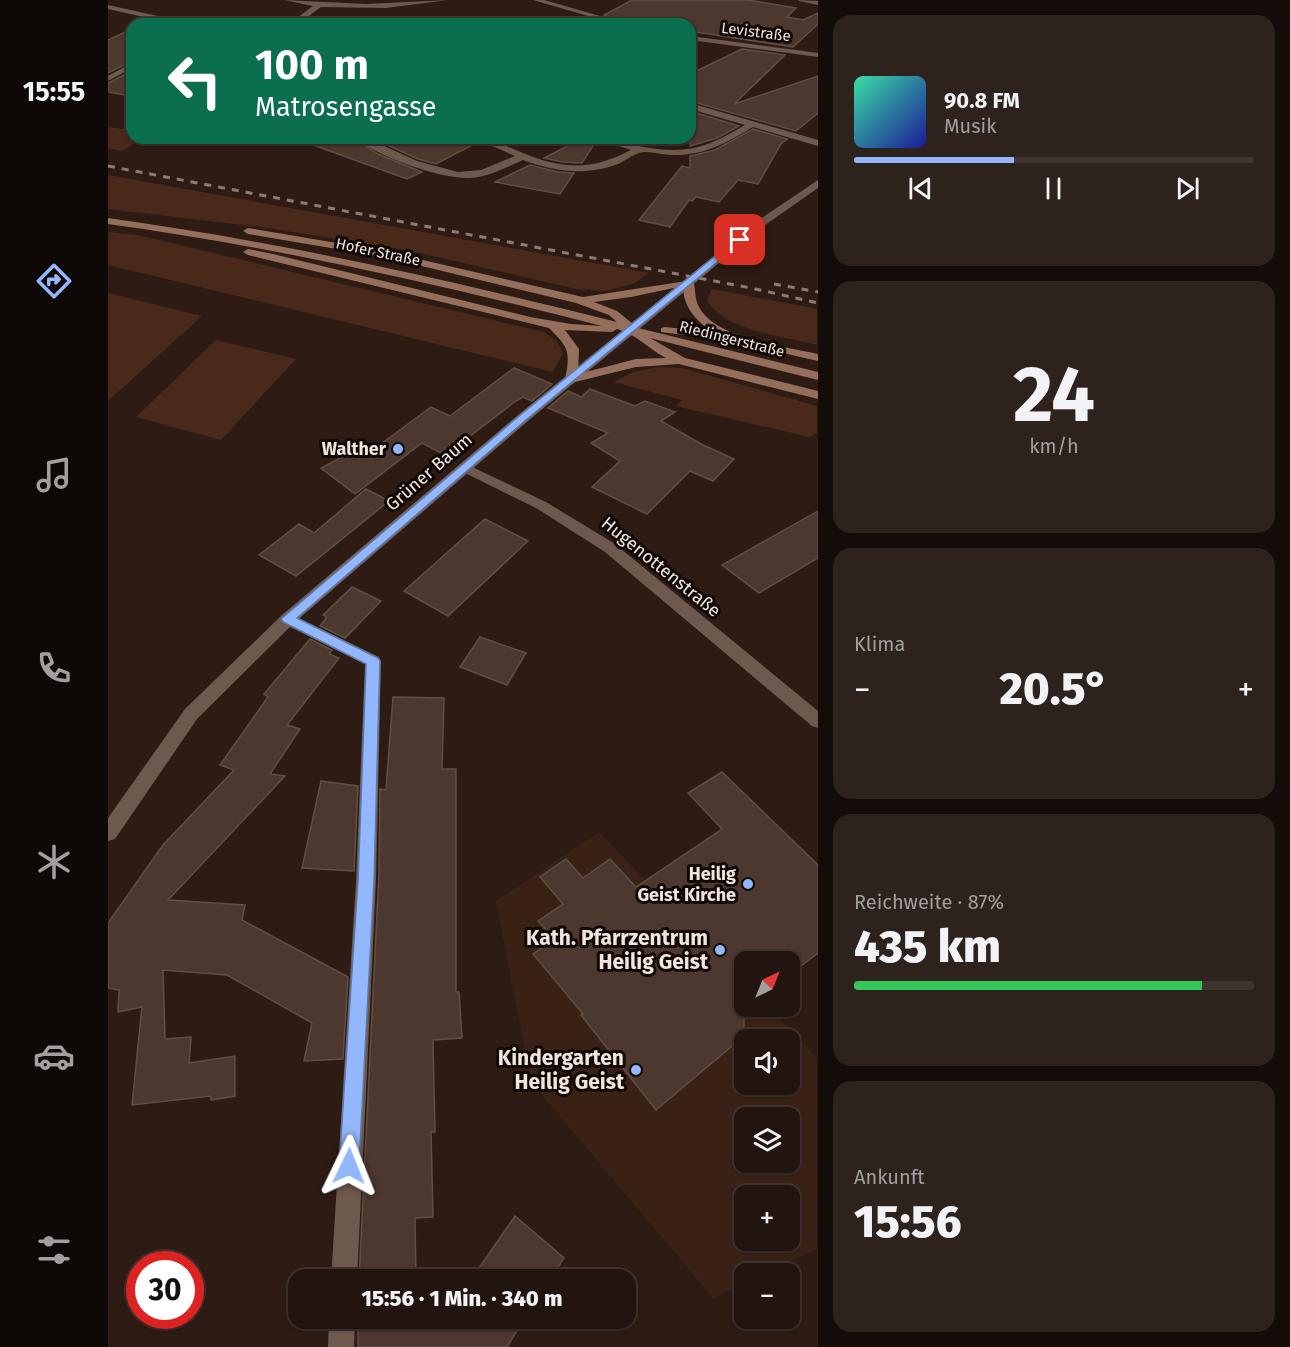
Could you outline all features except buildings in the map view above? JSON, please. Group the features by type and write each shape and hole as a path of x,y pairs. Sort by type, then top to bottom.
{"main road":[{"name":"Hofer Straße","path":"108,221 257,243 373,266 638,327"},
{"path":"137,224 190,224 333,244 580,300 613,313 638,327 653,346 681,361 818,395"},
{"path":"137,224 177,237 381,282 552,326 579,330 638,327 731,337 818,358"},
{"path":"580,300 632,294 689,282 688,295 691,307 714,328 731,337"},
{"path":"552,326 563,334 573,348 575,359 572,380 636,363 681,361"},
{"name":"Riedingerstraße","path":"638,327 818,376"}],"street":[{"path":"287,0 319,4 381,6 445,0"},
{"path":"536,0 602,18"},
{"path":"801,0 818,3"},
{"path":"301,18 319,4"},
{"path":"108,7 157,18"},
{"name":"Levistraße","path":"696,39 818,55"},
{"path":"108,79 126,68"},
{"path":"108,79 126,78"},
{"path":"696,108 818,143"},
{"path":"620,144 639,149 680,152 705,149 717,145 752,124"},
{"path":"372,144 395,155 439,170 464,175 478,174 524,156"},
{"path":"493,144 556,167 582,171 610,165 639,149"},
{"name":"Grüner Baum","path":"108,833 191,714 288,619 464,467 621,338 638,327 761,223 818,183"},
{"name":"Hugenottenstraße","path":"464,467 541,505 610,548 818,721"},
{"path":"288,619 373,661 366,881 345,1269"},
{"path":"341,1347 342,1329"}],"shaded area":[{"path":"108,127 126,129 126,144 133,144 122,151 108,148"},
{"path":"108,175 649,273 635,283 606,291 576,289 411,251 261,227 108,209"},
{"path":"108,232 138,235 544,332 557,341 563,353 553,372 108,265"},
{"path":"712,289 817,309 817,345 757,331 727,319 715,311 707,300"},
{"path":"108,293 202,316 108,401"},
{"path":"216,340 296,359 221,440 136,417"},
{"path":"658,367 682,368 817,406 817,433 809,437 676,406 682,400 614,382 633,372"},
{"name":"Kindergarten Heilig Geist","path":"599,832 734,972 734,1017 778,1017 789,1029 734,1029 734,1095 800,1095 800,1040 817,1058 817,1249 787,1263 734,1263 734,1289 713,1298 531,1082 496,901"}],"railway":[{"path":"108,166 751,288 818,303"},
{"path":"774,284 818,292"}],"place":[{"name":"Walther","path":"398,449"},
{"name":"Heilig Geist Kirche","path":"748,884"},
{"name":"Kath. Pfarrzentrum Heilig Geist","path":"720,950"},
{"name":"Kindergarten Heilig Geist","path":"636,1070"}],"route":[{"path":"349,1166 366,881 373,661 288,619 523,418 740,240"}]}
